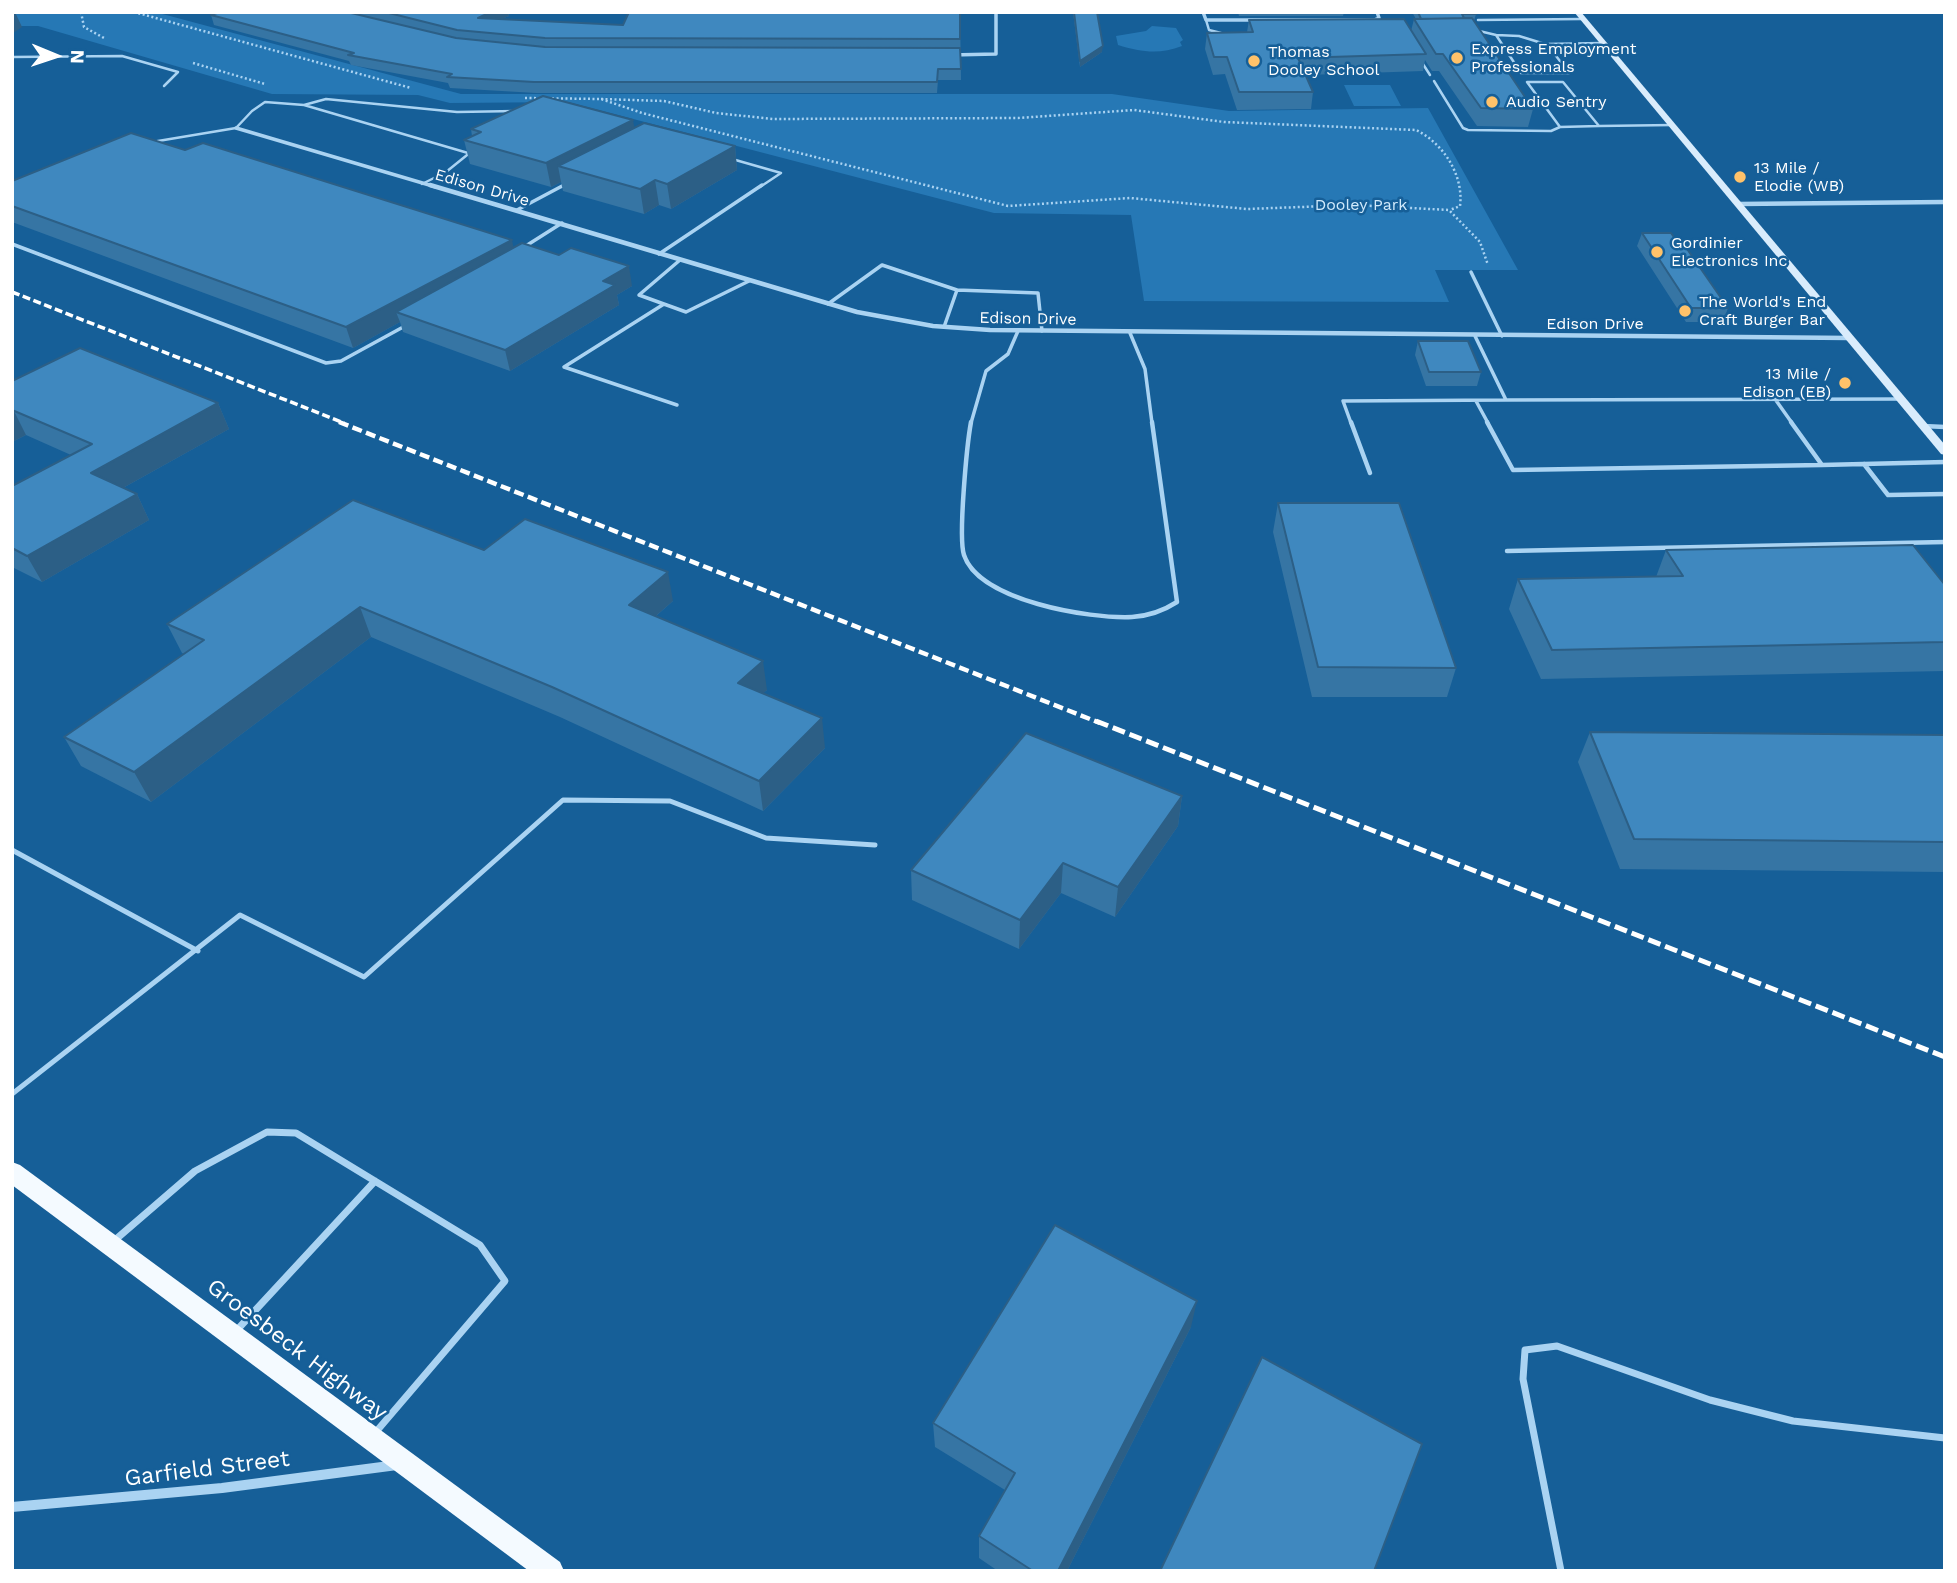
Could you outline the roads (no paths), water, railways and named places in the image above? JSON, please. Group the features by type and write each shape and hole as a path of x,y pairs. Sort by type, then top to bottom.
{"main road":[{"path":"1579,15 1945,452"},
{"name":"Groesbeck Highway","path":"12,1172 371,1438 539,1567"}],"street":[{"path":"943,55 996,54 996,12"},
{"path":"1203,12 1206,20 1376,20 1379,17 1377,12"},
{"name":"Edison Drive","path":"236,128 562,223 749,281 902,322 1018,331 1130,333 1849,338"},
{"path":"1738,204 1945,202"},
{"name":"Garfield Street","path":"12,1507 38,1507 222,1488 405,1464"}],"lane":[{"path":"1478,20 1579,15"},
{"path":"1206,20 1209,30 1228,34"},
{"path":"1357,20 1363,31"},
{"path":"1468,30 1496,36 1519,36 1547,44 1603,43"},
{"path":"1496,36 1521,73 1569,73 1547,44"},
{"path":"1417,54 1430,75"},
{"path":"12,57 122,57 178,72 164,86"},
{"path":"1434,81 1462,128 1468,131 1550,131 1560,127 1673,125"},
{"path":"1560,127 1527,82 1563,82 1599,126"},
{"path":"304,106 326,99 457,112 520,111"},
{"path":"151,142 236,128 254,106 285,101 468,153"},
{"path":"422,184 446,172 468,153 479,148"},
{"path":"659,254 781,173 732,159"},
{"path":"517,210 576,180"},
{"path":"522,254 521,247 562,223"},
{"path":"12,244 326,363 341,361 415,321"},
{"path":"680,260 639,295 685,312 749,281"},
{"path":"828,304 882,265 957,290 1038,293 1042,331"},
{"path":"1471,272 1502,336"},
{"path":"944,327 957,290"},
{"path":"664,304 564,367 677,405"},
{"path":"1018,331 1010,353 988,368 976,391 965,488 964,556 979,576 1048,608 1087,615 1146,617 1172,608 1177,602 1145,369 1130,333"},
{"path":"1475,336 1506,400"},
{"path":"1775,399 1822,465"},
{"path":"1370,473 1343,401 1900,399"},
{"path":"1476,401 1513,470 1945,462"},
{"path":"1923,426 1945,427"},
{"path":"1864,464 1888,495 1945,494"},
{"path":"1507,551 1945,542"},
{"path":"12,1094 198,951 240,915 364,977 563,800 670,801 766,838 875,845"},
{"path":"12,850 198,951"},
{"path":"110,1244 195,1171 267,1132 296,1133 480,1245 506,1281 371,1438"},
{"path":"232,1335 375,1181"},
{"path":"1561,1571 1523,1380 1525,1350 1557,1346 1710,1400 1793,1421 1945,1438"}],"railway":[{"path":"12,292 344,423"},
{"path":"339,422 1100,723"},
{"path":"1096,721 1945,1057"}],"place":[{"name":"Express Employment Professionals","path":"1457,58"},
{"name":"Thomas Dooley School","path":"1254,61"},
{"name":"Audio Sentry","path":"1492,102"},
{"name":"13 Mile / Elodie (WB)","path":"1740,177"},
{"name":"Gordinier Electronics Inc","path":"1657,252"},
{"name":"The World's End Craft Burger Bar","path":"1685,311"},
{"name":"13 Mile / Edison (EB)","path":"1845,383"}],"park label":[{"name":"Dooley Park","path":"1361,205"}]}
